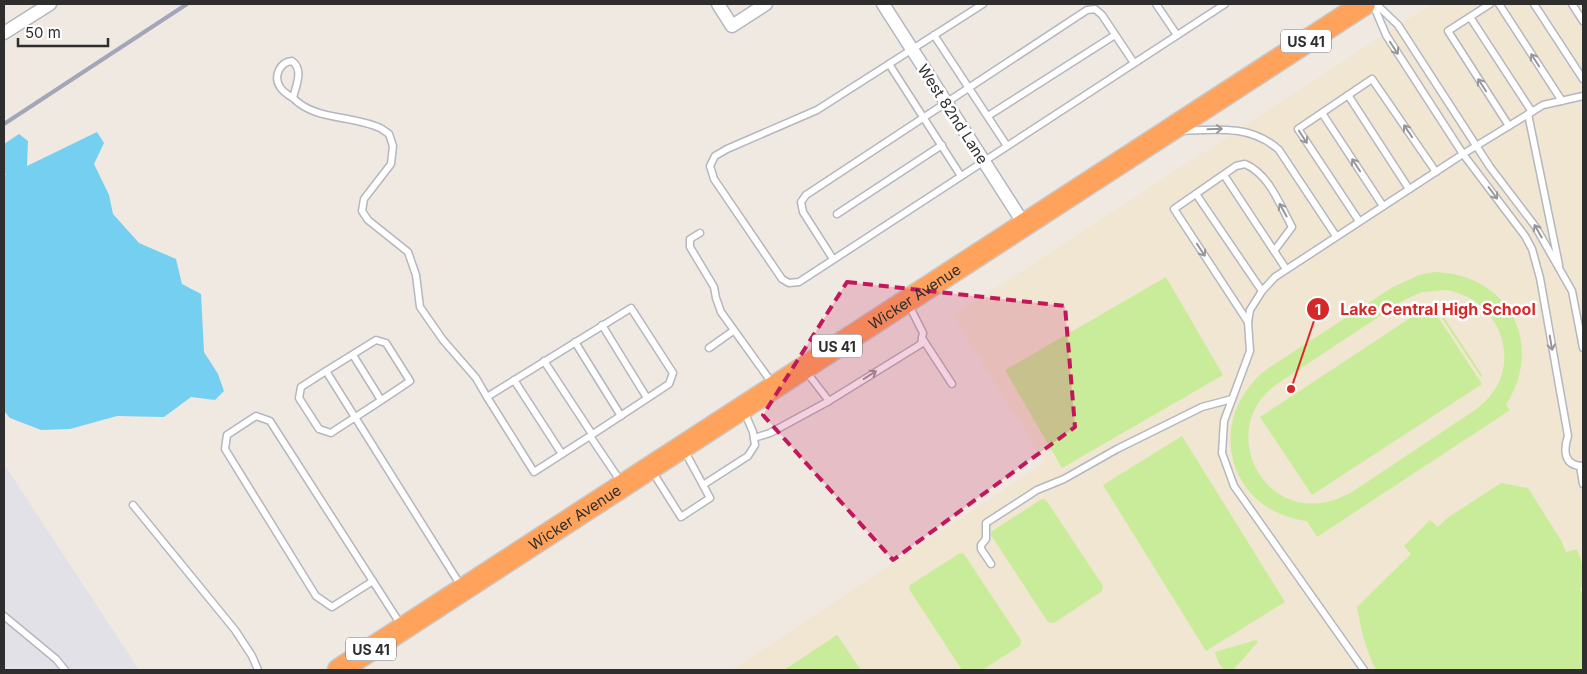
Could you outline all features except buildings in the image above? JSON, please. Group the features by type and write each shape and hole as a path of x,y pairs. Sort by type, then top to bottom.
{"highway":[{"name":"Wicker Avenue","path":"339,670 1364,4"}],"street":[{"path":"4,34 50,4"},
{"path":"718,4 732,26 766,4"},
{"name":"West 82nd Lane","path":"882,4 1024,224"}],"lane":[{"path":"983,4 817,110 715,156 710,166 714,179 782,279 789,283 799,282 1225,4"},
{"path":"1156,4 1177,35"},
{"path":"1375,4 1398,26 1476,146 1535,226 1572,291 1583,348"},
{"path":"1375,4 1386,35 1463,154 1525,236 1532,249 1540,278 1568,436 1564,447 1565,456 1574,465 1582,466 1583,484"},
{"path":"1490,4 1448,31 1509,126"},
{"path":"1499,4 1562,101"},
{"path":"1534,4 1583,79"},
{"path":"1572,4 1583,21"},
{"path":"833,259 803,212 801,202 806,195 1087,10 1095,9 1102,15 1134,63"},
{"path":"1470,17 1530,113 1561,274"},
{"path":"934,35 1007,146"},
{"path":"988,116 1115,35"},
{"path":"293,98 299,71 297,65 292,61 281,66 277,75 278,84 282,90 301,106 310,111 376,126 389,134 393,146 391,164 364,199 362,211 368,220 408,252 416,275 420,306 443,340 476,378 487,397 534,472 669,384 673,374 631,308 487,397"},
{"path":"889,64 961,176"},
{"path":"1359,221 1298,129 1372,79 1436,172"},
{"path":"1348,95 1409,189"},
{"path":"1364,670 1234,486 1222,453 1224,422 1250,351 1248,322 1250,310 1262,291 1275,277 1463,154 1543,105 1583,96"},
{"path":"1322,113 1383,206"},
{"path":"1166,132 1234,129 1255,134 1271,143 1280,150 1336,236"},
{"path":"837,214 942,145"},
{"path":"1248,322 1174,209 1236,166 1245,164 1255,168 1264,177 1292,227 1274,251"},
{"path":"1224,175 1286,269"},
{"path":"1196,194 1262,291"},
{"path":"700,233 690,239 690,247 714,286 721,312 775,386"},
{"path":"754,438 770,433 829,401 921,344 923,333 906,301"},
{"path":"602,325 647,398"},
{"path":"709,348 734,331"},
{"path":"922,338 952,384"},
{"path":"376,340 386,343 410,381 331,433 319,429 299,398 301,387 326,371 376,340"},
{"path":"575,342 621,416"},
{"path":"353,355 381,400"},
{"path":"544,361 623,485"},
{"path":"804,368 829,401"},
{"path":"326,371 463,589"},
{"path":"514,380 562,454"},
{"path":"991,564 981,549 981,545 986,539 986,524 1008,508 1037,490 1064,479 1117,449 1202,407 1232,399"},
{"path":"703,485 748,456 755,445 743,407"},
{"path":"373,581 332,607 316,596 225,449 227,435 256,416 270,421 373,581 403,628"},
{"path":"650,468 681,517 710,498 682,447"},
{"path":"133,505 235,630 252,656 258,670"},
{"path":"4,616 56,659 65,670"}],"highlighted area":[{"path":"847,282 1065,306 1075,427 893,560 763,415"}],"shaded area":[{"path":"1431,4 1583,4 1583,670 732,670 1045,462 953,316"},
{"path":"4,464 139,670 4,670"}],"green space":[{"path":"1434,272 1460,276 1482,285 1499,298 1512,315 1520,335 1522,358 1517,381 1506,405 1510,410 1317,537 1307,521 1279,514 1258,500 1242,481 1233,460 1231,436 1235,412 1247,389 1267,369 1393,287 1419,275","holes":["1446,290 1462,295 1477,303 1489,314 1503,342 1502,375 1494,391 1486,401 1352,492 1334,500 1306,503 1284,497 1266,483 1255,465 1249,444 1250,423 1259,402 1277,384 1404,300 1422,292"]},
{"path":"1166,277 1223,375 1062,468 1005,370"},
{"path":"1430,305 1482,384 1312,495 1260,417"},
{"path":"1438,308 1482,375 1481,377 1436,309"},
{"path":"1182,436 1285,602 1206,651 1103,485"},
{"path":"1501,483 1528,488 1562,542 1566,552 1577,549 1583,566 1583,587 1580,588 1583,596 1583,670 1376,670 1364,640 1357,607 1411,554 1404,546 1430,520 1438,527 1447,518"},
{"path":"1042,499 1046,500 1103,586 1102,591 1054,623 1048,622 991,535 992,531"},
{"path":"960,553 964,554 1021,640 1020,646 982,670 962,670 909,589 910,585"},
{"path":"837,635 861,670 784,670"},
{"path":"1256,640 1258,642 1233,670 1224,670 1218,662 1215,652"}],"water":[{"path":"97,132 104,143 94,164 109,195 113,214 139,243 176,259 182,284 201,294 204,352 218,374 224,391 215,400 191,397 164,417 117,416 70,429 41,430 10,418 4,411 4,177 6,174 4,173 4,144 19,134 28,141 27,166"}],"railway":[{"path":"4,124 187,4"}],"place":[{"name":"Lake Central High School","path":"1291,389"}]}
